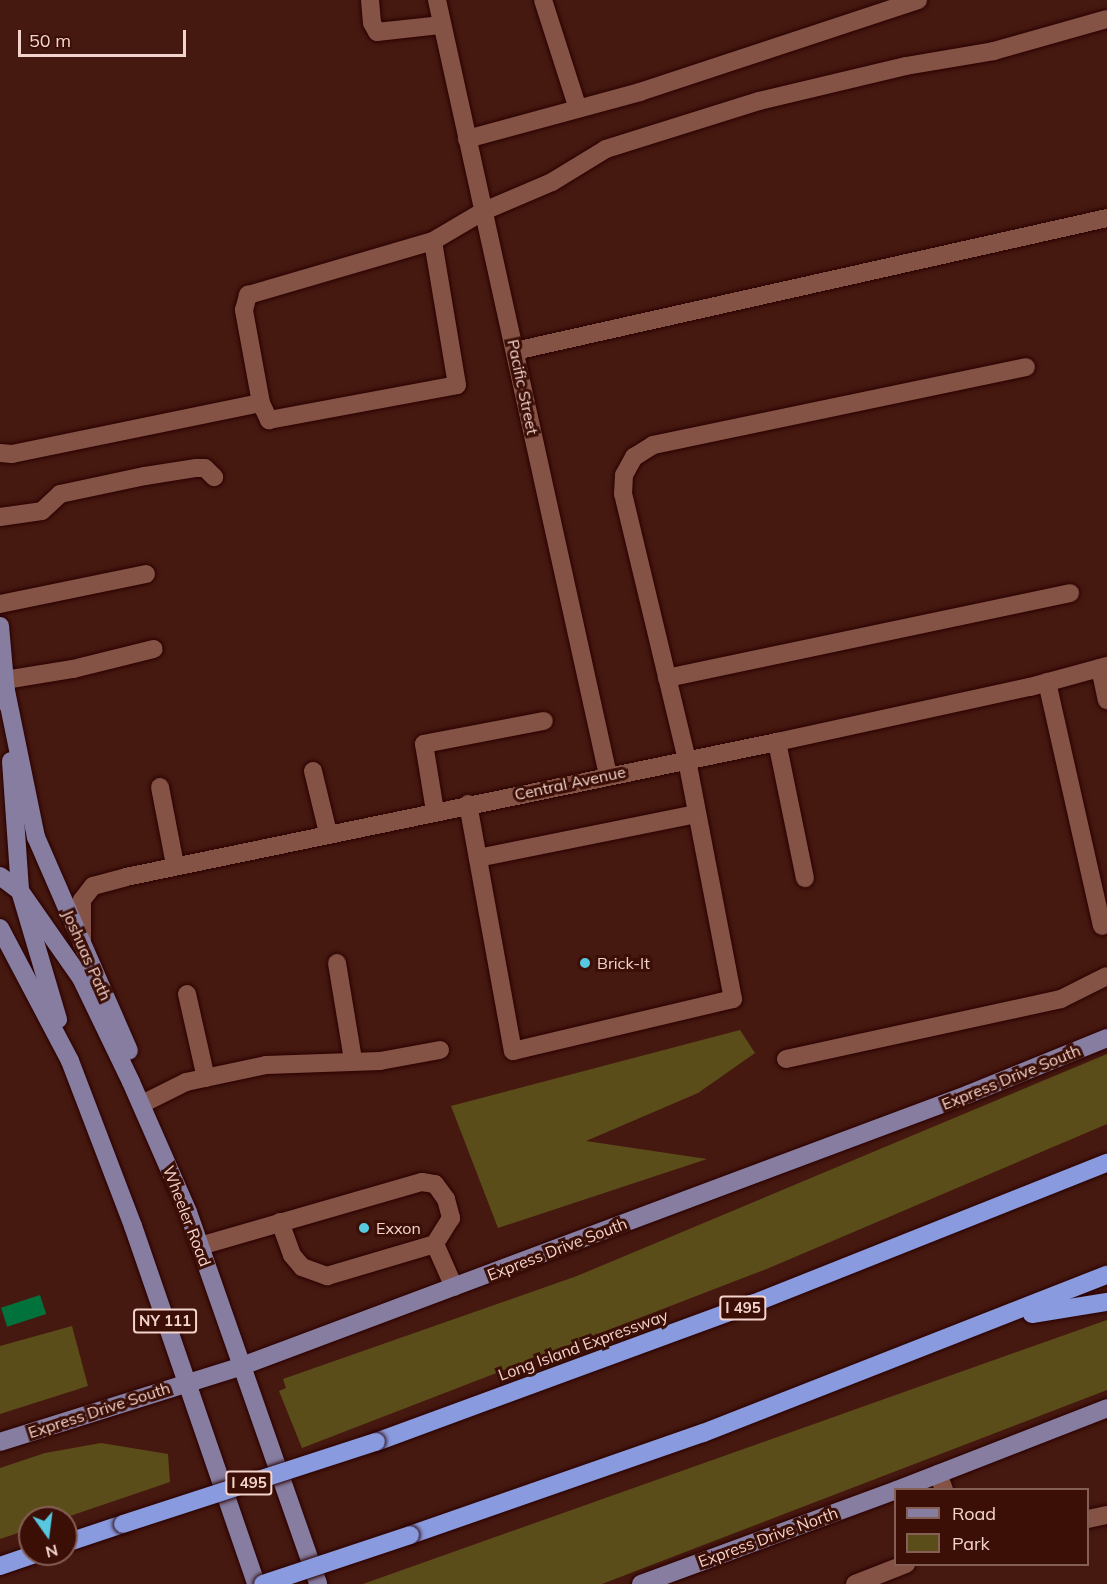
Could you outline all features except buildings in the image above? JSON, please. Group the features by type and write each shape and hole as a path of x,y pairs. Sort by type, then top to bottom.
{"highway":[{"name":"Long Island Expressway","path":"78,1539 376,1442 753,1304 1107,1163"},
{"path":"263,1584 703,1433 1000,1319 1107,1275"},
{"path":"1000,1319 1107,1302"},
{"path":"0,1566 18,1560"}],"main road":[{"name":"Joshuas Path","path":"0,626 20,891 70,1061"},
{"name":"Joshuas Path","path":"6,686 36,837 148,1101 188,1212"},
{"path":"0,815 13,788"},
{"name":"Wheeler Road","path":"0,876 20,891 81,978 188,1212 318,1584"},
{"path":"0,928 70,1061"},
{"name":"Express Drive South","path":"0,1442 242,1366 969,1094 1107,1038"},
{"name":"NY 111","path":"70,1061 256,1584"},
{"name":"Express Drive North","path":"907,1488 941,1482 1107,1408"},
{"name":"Express Drive North","path":"641,1584 894,1491"}],"street":[{"path":"370,0 372,23 377,32 440,25"},
{"name":"Pacific Street","path":"436,0 608,775"},
{"path":"543,0 578,109"},
{"path":"467,139 578,109 918,0"},
{"path":"433,241 457,385 269,420 261,403 244,310 248,295 433,241 484,211 552,182 606,149 759,100 906,66 994,51 1107,19"},
{"path":"515,351 1107,218"},
{"path":"468,804 513,1050 733,999 687,760 623,494 624,475 634,457 653,445 1026,367"},
{"path":"0,453 12,454 261,403"},
{"path":"0,517 42,511 60,494 145,476 205,468 214,477"},
{"path":"0,604 146,574"},
{"path":"667,678 1070,593"},
{"path":"6,686 154,649"},
{"path":"1103,667 1107,700"},
{"name":"Central Avenue","path":"82,945 82,900 93,886 175,865 777,742 1047,682 1103,667"},
{"path":"1047,682 1101,926"},
{"path":"435,811 424,744 544,721"},
{"path":"777,742 805,878"},
{"path":"313,771 328,833"},
{"path":"160,787 175,865"},
{"path":"478,858 697,814"},
{"path":"337,963 352,1060"},
{"path":"786,1059 1061,999 1107,976"},
{"path":"187,994 206,1078"},
{"path":"148,1101 186,1082 266,1065 352,1060 380,1061 440,1050"},
{"path":"200,1246 251,1234 280,1222 318,1215 422,1182 435,1184 446,1199 451,1218 435,1244 327,1276 302,1267 292,1255 280,1222"},
{"path":"435,1244 454,1287"},
{"path":"1089,1519 1107,1515"},
{"path":"855,1584 901,1566"}],"green space":[{"path":"740,1030 755,1053 698,1093 586,1141 707,1159 498,1228 451,1106"},
{"path":"1107,1054 1107,1124 769,1268 302,1448 279,1391 286,1388 283,1379 577,1276"},
{"path":"1107,1320 1107,1390 602,1584 363,1584"},
{"path":"72,1326 88,1386 0,1414 0,1346"},
{"path":"101,1443 168,1454 170,1482 78,1513 78,1506 18,1506 18,1533 0,1539 0,1468 45,1453"}],"shaded area":[{"path":"40,1295 46,1314 7,1327 1,1308"}],"place":[{"name":"Brick-It","path":"585,963"},
{"name":"Exxon","path":"364,1228"}]}
